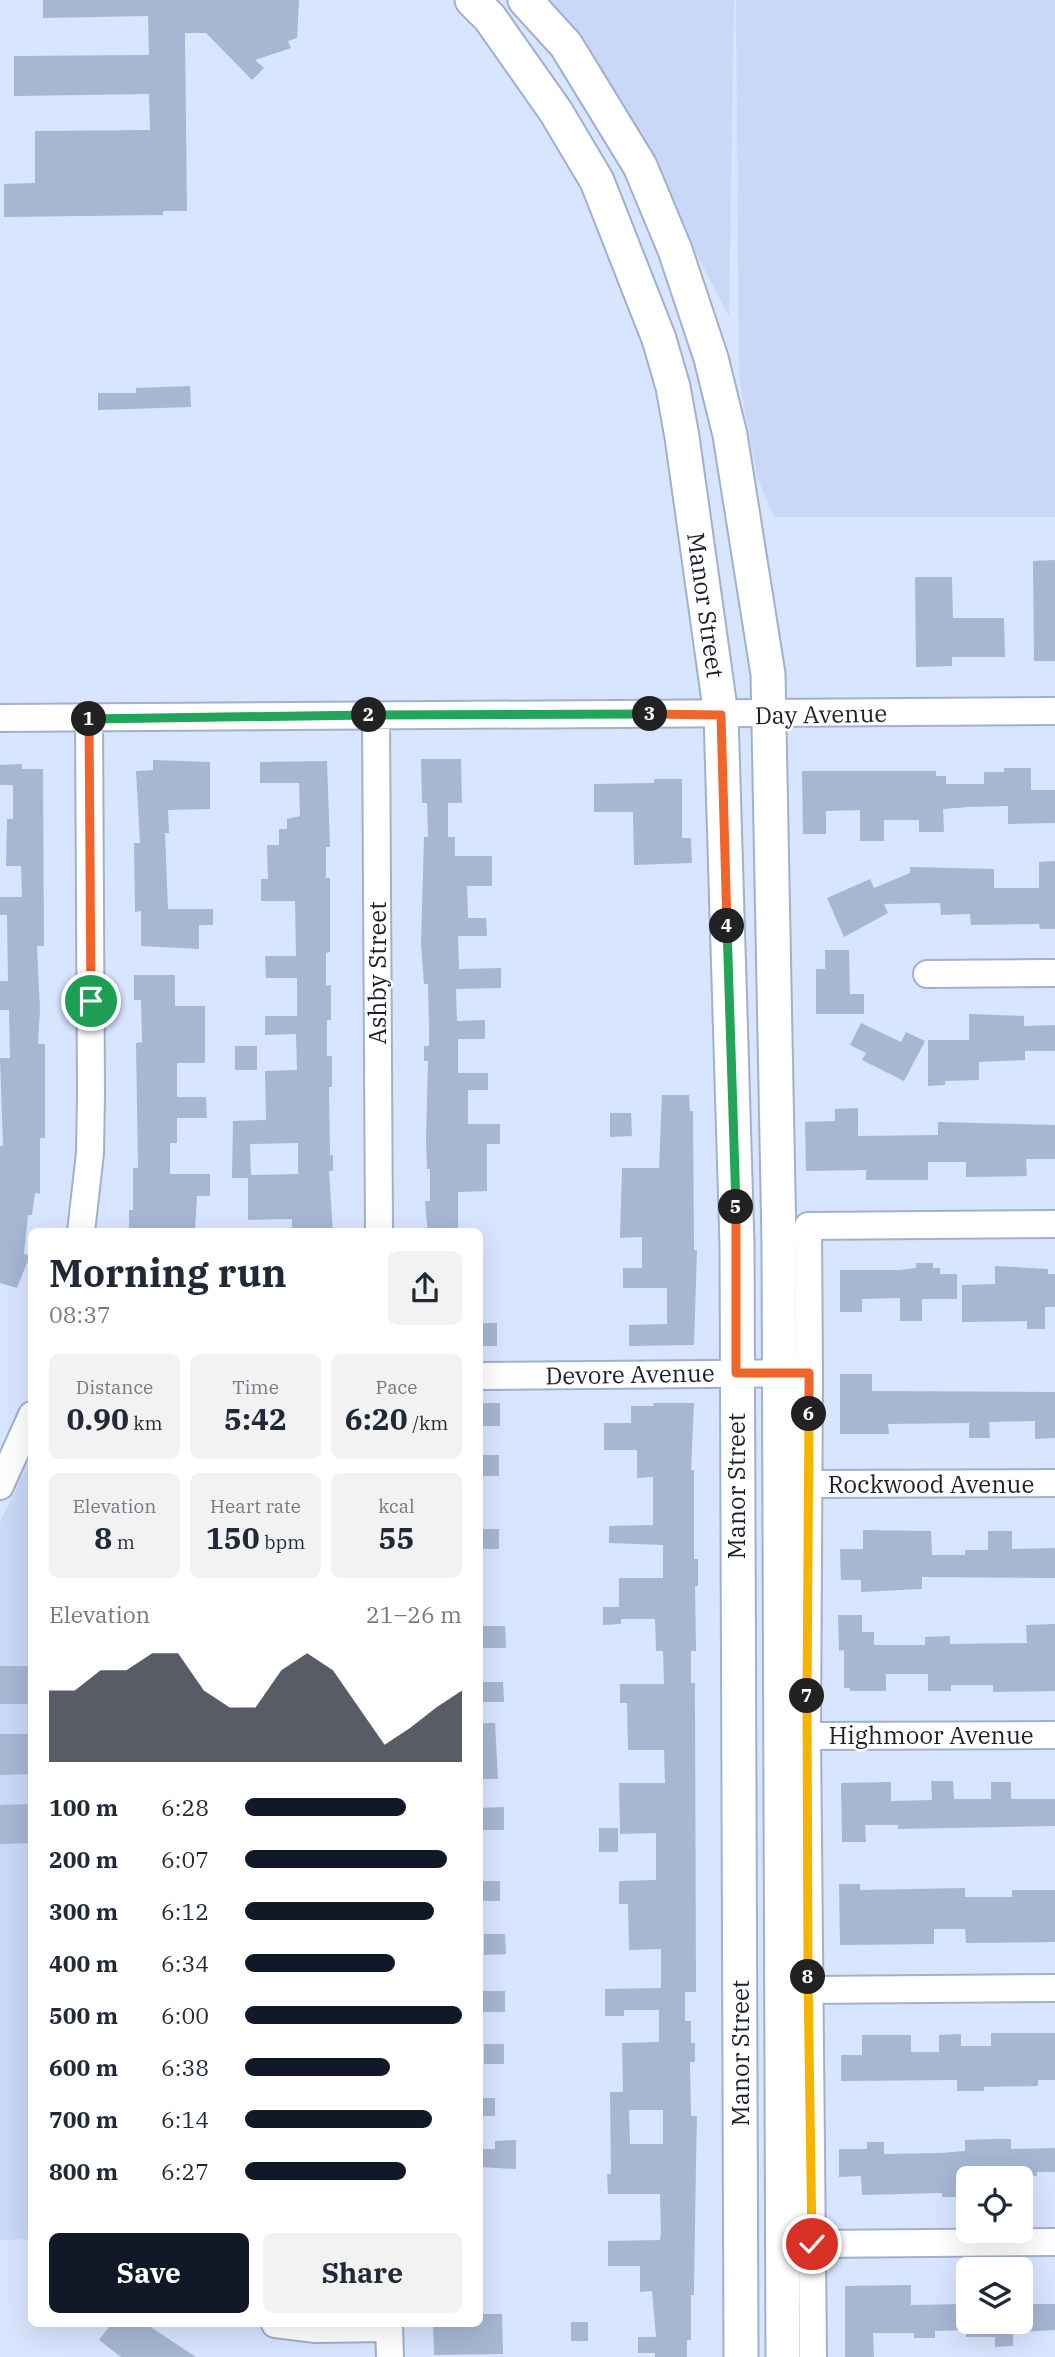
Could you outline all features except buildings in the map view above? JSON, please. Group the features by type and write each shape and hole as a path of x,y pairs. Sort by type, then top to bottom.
{"main road":[{"name":"Manor Street","path":"472,0 489,18 556,112 597,181 659,339 673,387 682,437 721,715 737,1245 741,2357"},
{"name":"Manor Street","path":"525,0 566,45 640,166 675,250 700,320 730,435 768,674 795,1373 783,2357"}],"street":[{"name":"Day Avenue","path":"0,718 769,715 1055,711"},
{"name":"Ashby Street","path":"376,715 379,1228"},
{"path":"81,1228 91,1118 89,717"},
{"path":"927,974 1055,972"},
{"path":"813,2357 808,1990 808,1484 795,1373 808,1226 1055,1224"},
{"name":"Devore Avenue","path":"483,1376 795,1373"},
{"path":"0,1486 28,1424"},
{"name":"Rockwood Avenue","path":"808,1484 1055,1483"},
{"name":"Highmoor Avenue","path":"807,1735 1055,1735"},
{"path":"808,1990 1055,1988"},
{"path":"812,2244 1055,2242"},
{"path":"300,2327 365,2327"},
{"path":"389,2327 390,2357"}],"shaded area":[{"path":"540,0 734,0 729,317 597,60"},
{"path":"736,0 1055,0 1055,517 774,517 757,477 739,377"},
{"path":"28,1465 28,2239 0,2240 0,1522"}],"route":[{"path":"91,1001 89,717 721,715 737,1245 736,1373 809,1373 807,1735 812,2244"}]}
